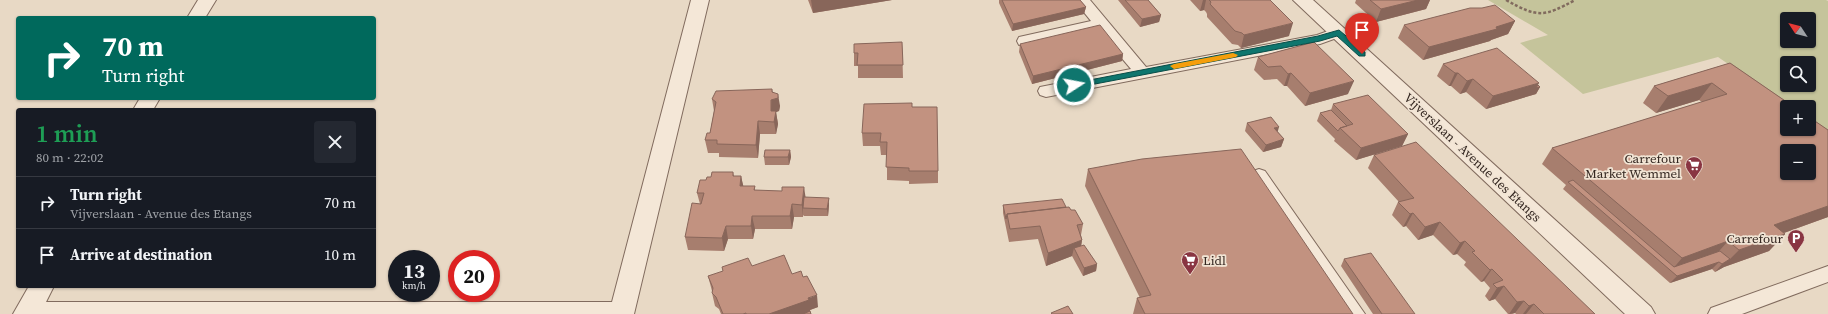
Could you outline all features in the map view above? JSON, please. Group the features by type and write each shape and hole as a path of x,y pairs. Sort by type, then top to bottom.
{"street":[{"path":"197,16 207,0"},
{"path":"41,288 27,313 621,313 700,0"},
{"name":"Vijverslaan - Avenue des Etangs","path":"1302,0 1339,32 1642,314"}],"lane":[{"path":"1082,0 1142,72"},
{"path":"1025,41 1101,24"},
{"path":"1046,91 1320,39 1339,32"},
{"path":"1259,176 1355,314"},
{"path":"1718,314 1828,274"}],"path":[{"path":"1506,0 1536,12 1550,13 1575,0"}],"green space":[{"path":"1488,0 1826,0 1828,1 1828,132 1816,124 1816,100 1781,100 1718,57 1583,94 1520,43 1548,35"}],"building":[{"path":"1002,0 1080,0 1086,7 1013,24"},
{"path":"1125,0 1148,0 1161,15 1142,19"},
{"path":"1209,0 1270,0 1293,23 1244,35 1235,31 1210,4 1211,2"},
{"path":"1370,0 1418,0 1381,9"},
{"path":"1495,5 1515,21 1496,27 1497,29 1429,47 1404,25 1470,8 1482,8"},
{"path":"1100,25 1123,54 1033,76 1020,44"},
{"path":"902,42 903,65 857,65 858,53 854,53 854,44"},
{"path":"1314,42 1354,81 1310,93 1291,73 1288,74 1281,66 1268,67 1258,57"},
{"path":"1497,48 1539,83 1493,96 1473,79 1467,81 1458,73 1455,73 1443,64"},
{"name":"Carrefour Market Wemmel","path":"1730,63 1784,100 1780,100 1780,136 1816,136 1816,122 1828,130 1828,206 1774,225 1785,234 1739,250 1728,241 1682,258 1552,148 1727,94 1712,83 1668,96 1654,86"},
{"path":"772,89 772,92 778,94 778,98 771,100 771,111 776,111 774,122 758,121 756,145 717,144 717,140 705,140 707,133 710,133 716,102 712,99 716,91"},
{"path":"1368,95 1408,134 1361,148 1340,128 1353,124 1333,104"},
{"path":"912,103 912,107 937,107 938,171 909,171 909,168 886,167 887,142 880,142 881,133 862,133 864,104"},
{"path":"1331,110 1347,126 1340,128 1338,131 1320,113"},
{"path":"1271,117 1279,127 1274,128 1284,139 1266,145 1247,123"},
{"path":"1416,142 1595,314 1544,314 1534,304 1529,306 1524,301 1517,302 1504,286 1497,288 1493,284 1503,280 1492,269 1490,270 1472,252 1475,251 1465,241 1460,243 1440,222 1425,227 1413,213 1410,214 1398,202 1414,198 1374,155"},
{"path":"1241,149 1353,314 1145,314 1137,298 1151,295 1088,169 1142,159"},
{"path":"765,150 790,150 788,157 764,157"},
{"path":"712,172 733,172 733,176 741,176 740,186 755,186 754,190 782,191 782,187 804,187 802,205 792,204 790,216 752,216 751,226 726,226 722,238 685,237 692,203 701,204 704,193 697,193 700,180 706,180 707,177 711,177"},
{"path":"1573,180 1674,267 1720,251 1730,259 1722,264 1719,262 1677,276 1568,182"},
{"path":"804,197 829,198 827,209 803,208"},
{"path":"1062,199 1066,207 1007,214 1006,219 1003,205"},
{"path":"1069,207 1071,210 1075,210 1083,224 1077,225 1082,240 1048,253 1040,226 1010,229 1007,214"},
{"path":"1084,245 1097,264 1084,268 1074,248"},
{"path":"1371,253 1415,314 1382,314 1344,259"},
{"path":"784,255 792,274 801,271 803,277 807,276 817,295 808,298 809,300 769,314 723,314 716,297 712,293 713,288 708,276 723,271 722,267 748,258 752,266"},
{"path":"1068,306 1073,314 1051,313"},
{"path":"810,311 811,314 803,314"}],"slow traffic":[{"path":"1174,66 1233,55"}],"place":[{"name":"Carrefour Market Wemmel","path":"1694,180"},
{"name":"Carrefour","path":"1796,253"},
{"name":"Lidl","path":"1190,275"}],"route":[{"path":"1074,85 1320,39 1339,32 1362,54"}]}
